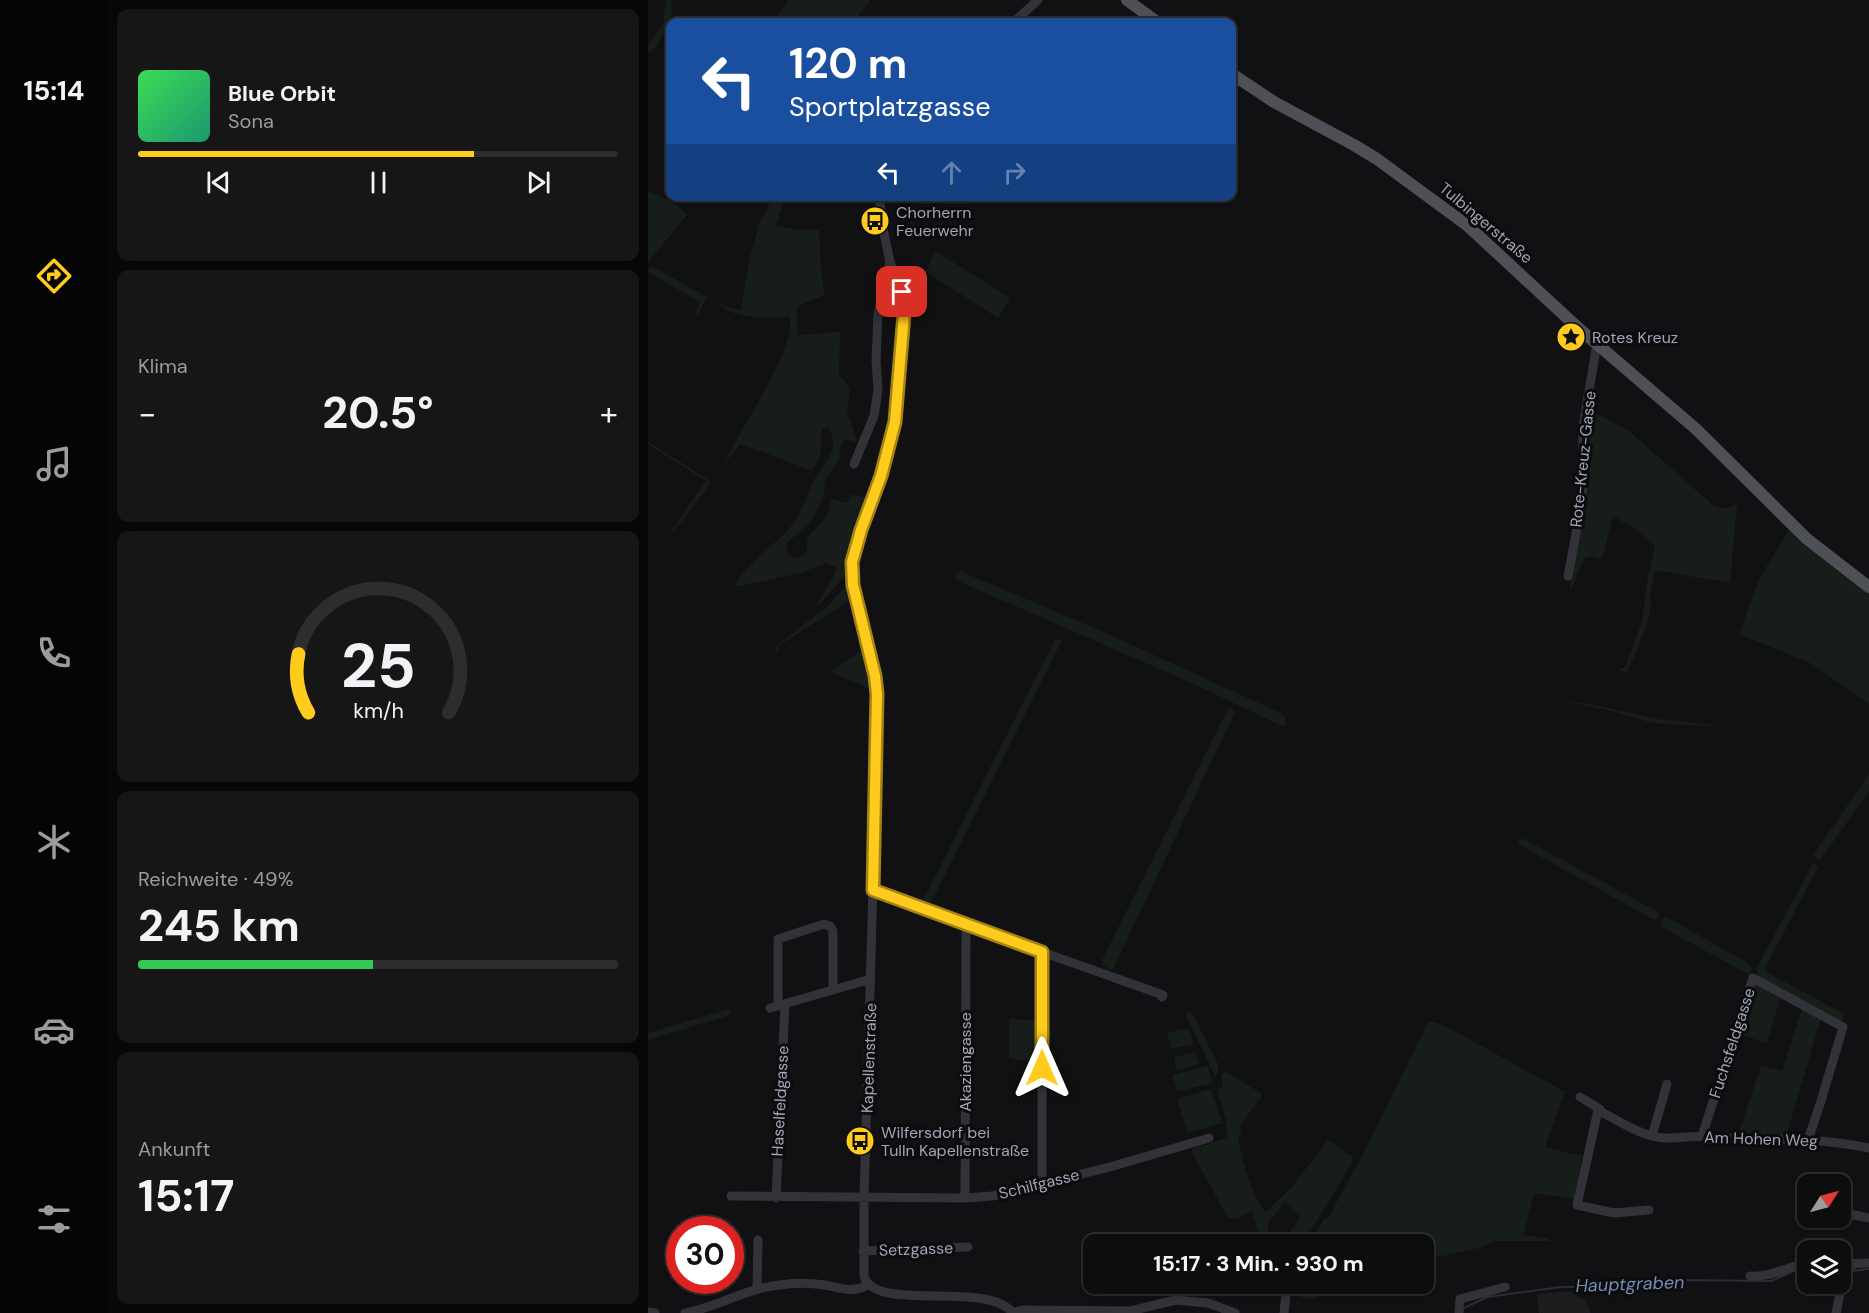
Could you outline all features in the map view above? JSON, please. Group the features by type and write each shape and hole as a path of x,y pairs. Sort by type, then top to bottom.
{"main road":[{"path":"1127,0 1152,18"},
{"name":"Tulbingerstraße","path":"1236,77 1274,102 1354,145 1426,194 1480,236 1576,326 1696,429 1807,539 1869,587"}],"street":[{"path":"1018,18 1038,0"},
{"name":"Kapellenstraße","path":"866,1286 863,1251 864,1198 878,711 875,676 853,585 852,562 881,476 895,422 904,303 890,262 881,221 879,201"},
{"path":"854,464 874,416 878,390 876,361 878,313 890,262"},
{"name":"Rote-Kreuz-Gasse","path":"1568,576 1582,501 1583,427 1597,343"},
{"path":"874,416 895,422"},
{"path":"873,890 966,926 1163,995 1162,997"},
{"name":"Haselfeldgasse","path":"776,1198 778,1006 776,943 778,939 824,924 830,926 833,931 834,990"},
{"name":"Akaziengasse","path":"966,926 966,1198"},
{"path":"1042,952 1042,1184"},
{"name":"Fuchsfeldgasse","path":"1702,1136 1753,978 1843,1027 1808,1140"},
{"path":"778,1006 871,979"},
{"path":"1652,1136 1667,1084"},
{"name":"Am Hohen Weg","path":"1580,1097 1600,1109 1598,1110 1642,1134 1652,1136 1808,1140 1869,1146"},
{"path":"1598,1110 1577,1205 1614,1213 1648,1210"},
{"name":"Schilfgasse","path":"864,1198 992,1196 1110,1167 1209,1138"},
{"path":"731,1196 864,1198"},
{"path":"1851,1214 1869,1218"},
{"path":"757,1289 758,1240"},
{"name":"Setzgasse","path":"863,1251 968,1246"},
{"path":"1851,1268 1869,1263"},
{"path":"1750,1276 1762,1277 1797,1265"},
{"path":"685,1313 757,1289 780,1285 824,1285 853,1291 866,1286 879,1298 893,1301 933,1303 977,1300 1003,1305 1012,1312 1023,1310 1130,1311 1176,1300 1208,1303 1235,1313"},
{"path":"1459,1309 1460,1299 1505,1287"},
{"path":"1284,1313 1286,1294"},
{"path":"1836,1313 1840,1294"},
{"path":"648,1312 655,1313"}],"shaded area":[{"path":"666,0 672,0 671,18 666,18 666,30 654,50 648,53 648,45 663,25"},
{"path":"789,0 870,0 857,18 775,18"},
{"path":"648,191 674,203 687,215 648,262"},
{"path":"771,201 784,201 776,226 819,230 825,295 797,306 797,335 840,332 839,375 850,388 847,410 857,442 845,439 839,451 840,458 825,480 824,493 819,507 810,522 786,544 788,555 797,558 807,554 807,540 825,519 831,499 847,503 851,494 866,498 844,577 819,605 817,604 837,568 826,563 800,573 735,587 751,564 795,521 814,480 833,448 832,436 827,427 823,428 821,434 819,460 811,470 740,444 724,464 776,367 790,330 789,317 742,316 725,309 718,303 741,310 749,261 759,224"},
{"path":"935,251 1010,298 998,318 926,272"},
{"path":"652,266 707,297 698,315 695,314 700,302 648,272"},
{"path":"1592,413 1629,431 1715,507 1728,508 1735,504 1737,506 1730,583 1654,572 1650,614 1627,672 1619,670 1625,667 1642,622 1648,576 1655,546 1634,528 1613,516 1602,559 1591,556 1584,558 1570,592 1585,497 1589,436 1587,427"},
{"path":"648,442 711,483 672,534 673,529 706,481"},
{"path":"1789,530 1805,546 1869,594 1869,704 1812,664 1739,634 1759,579"},
{"path":"960,571 1099,630 1281,713 1286,723 1282,726 1196,685 958,581 954,576"},
{"path":"847,584 851,592 849,601 778,646 779,651 776,651 775,647 829,605"},
{"path":"1056,638 1061,641 1060,644 933,899 927,906 922,902"},
{"path":"862,650 872,682 873,690 830,672"},
{"path":"1554,699 1590,704 1657,719 1728,727 1652,723 1608,710"},
{"path":"1231,708 1235,712 1113,969 1110,970 1103,965 1102,960 1228,709"},
{"path":"1869,774 1869,791 1821,859 1818,860 1814,855 1816,851"},
{"path":"1522,838 1658,912 1658,919 1652,919 1517,843"},
{"path":"1815,864 1818,867 1765,968 1775,977 1845,1014 1841,1022 1757,976 1757,969 1763,956 1812,865"},
{"path":"1666,917 1743,960 1752,968 1750,975 1663,928 1661,925"},
{"path":"1758,985 1780,998 1767,1043 1738,1034 1754,986"},
{"path":"729,1009 731,1013 727,1016 648,1040 648,1033"},
{"path":"1802,1009 1821,1018 1786,1136 1738,1135 1761,1066 1782,1071"},
{"path":"1187,1012 1190,1012 1195,1019 1218,1064 1215,1076 1186,1016"},
{"path":"1009,1019 1039,1020 1038,1061 1009,1059"},
{"path":"1428,1022 1434,1022 1565,1092 1545,1147 1582,1156 1574,1199 1534,1193 1523,1235 1547,1238 1550,1241 1493,1241 1479,1248 1434,1258 1434,1234 1314,1234 1325,1218 1328,1218 1363,1154"},
{"path":"1189,1028 1193,1044 1171,1049 1167,1033"},
{"path":"1195,1052 1199,1064 1177,1070 1174,1057"},
{"path":"1208,1066 1212,1083 1177,1092 1173,1075"},
{"path":"1224,1071 1261,1093 1262,1096 1239,1127 1242,1131 1238,1138 1252,1187 1266,1212 1291,1188 1328,1140 1353,1157 1353,1161 1309,1234 1288,1234 1301,1218 1285,1202 1268,1223 1268,1234 1259,1234 1252,1212 1236,1219 1228,1218 1191,1150 1227,1138 1226,1119 1217,1090 1223,1087 1221,1075"},
{"path":"1211,1089 1222,1123 1188,1133 1177,1099"},
{"path":"1570,1291 1586,1301 1591,1313 1539,1313 1537,1294"},
{"path":"1289,1294 1323,1294 1314,1299"}],"waterway":[{"name":"Hauptgraben","path":"1852,1271 1869,1269"},
{"name":"Hauptgraben","path":"1462,1309 1487,1297 1561,1287 1578,1287 1600,1282 1771,1281 1797,1270"}],"place":[{"name":"Chorherrn Feuerwehr","path":"875,221"},
{"name":"Rotes Kreuz","path":"1571,337"},
{"name":"Wilfersdorf bei Tulln Kapellenstraße","path":"860,1141"}],"route":[{"path":"902,292 904,314 895,422 889,450 852,562 853,585 875,676 877,694 873,890 1042,952 1042,1068"}]}
